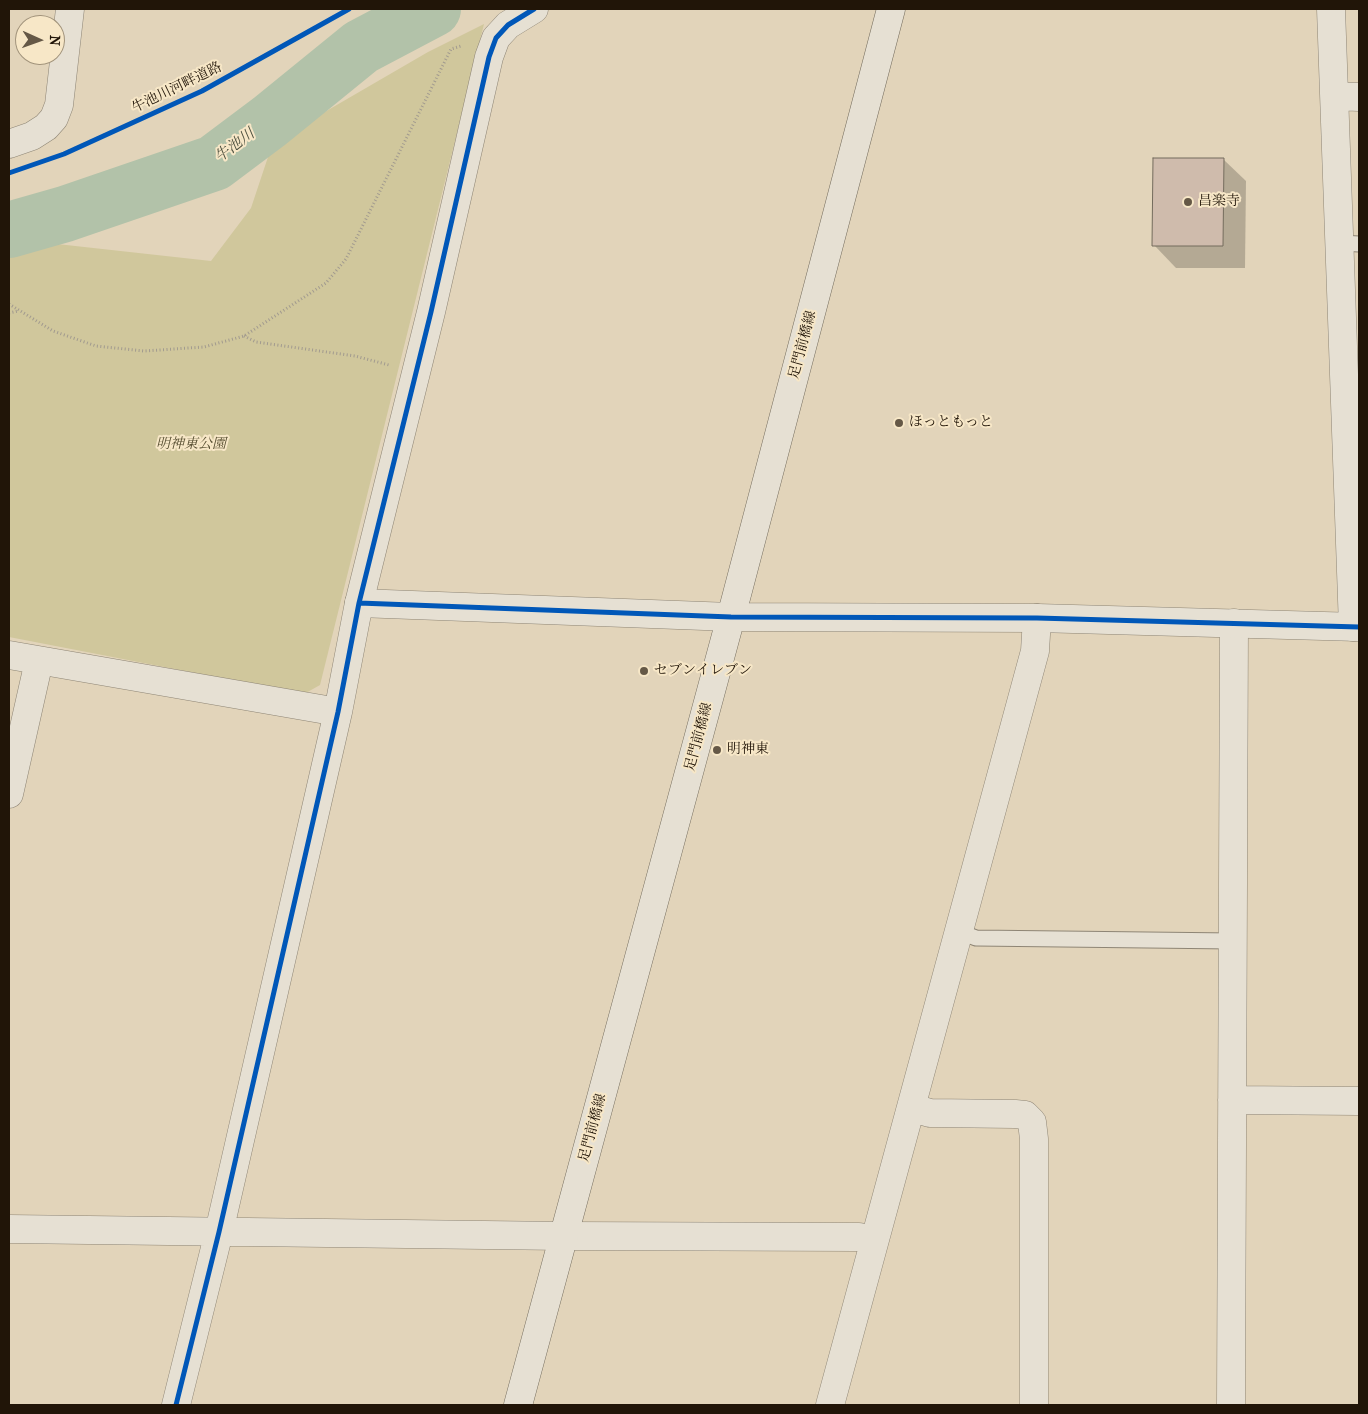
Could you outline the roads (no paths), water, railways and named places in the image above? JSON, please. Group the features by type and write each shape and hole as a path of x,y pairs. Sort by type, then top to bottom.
{"street":[{"path":"9,144 32,136 46,128 54,118 59,106 70,9"},
{"path":"176,1405 219,1232 338,712 359,603 416,372 489,57 496,38 508,25 534,9"},
{"name":"足門前橋線","path":"518,1405 731,617 892,9"},
{"path":"359,603 731,617 1037,618 1356,627 1347,97 1331,9"},
{"path":"830,1405 1035,651 1037,618"},
{"path":"1232,1405 1234,624"},
{"path":"9,655 338,712"},
{"path":"9,794 39,661"},
{"path":"1232,1100 1359,1101"},
{"path":"912,1108 930,1113 1015,1114 1025,1116 1032,1122 1034,1140 1034,1405"},
{"path":"9,1229 564,1236 859,1237 874,1240"}],"lane":[{"path":"960,932 976,938 1233,941"}],"waterway":[{"name":"牛池川","path":"9,230 65,214 214,163 270,121 361,47 433,9"}],"place":[{"name":"昌楽寺","path":"1188,202"},
{"name":"ほっともっと","path":"899,423"},
{"name":"セブンイレブン","path":"644,671"},
{"name":"明神東","path":"717,750"}],"park label":[{"name":"明神東公園","path":"191,445"}]}
